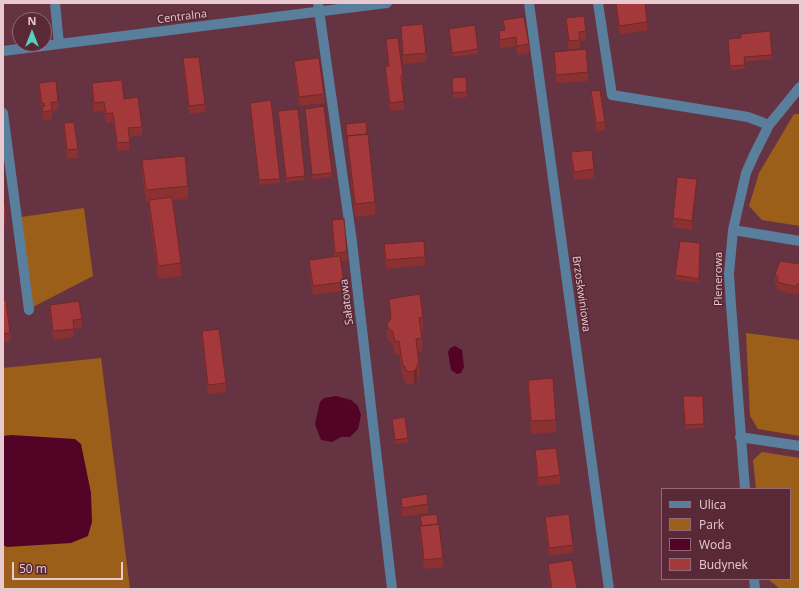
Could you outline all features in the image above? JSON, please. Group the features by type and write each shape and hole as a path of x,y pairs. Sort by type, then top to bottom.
{"street":[{"path":"54,3 59,44"},
{"name":"Centralna","path":"3,51 319,8 388,3"},
{"name":"Brzoskwiniowa","path":"529,3 608,589"},
{"path":"598,3 612,95 748,117 769,126"},
{"name":"Sałatowa","path":"319,8 352,242 392,589"},
{"name":"Plenerowa","path":"745,488 729,274 733,230 746,173 769,126 800,87"},
{"path":"3,112 29,310"},
{"path":"733,230 800,241"},
{"path":"740,437 800,446"}],"green space":[{"path":"794,114 800,114 800,226 762,220 749,206 759,173"},
{"path":"84,208 93,276 33,307 21,217"},
{"path":"746,333 800,340 800,436 758,429 750,416"},
{"path":"101,358 130,589 3,589 3,368"},
{"path":"762,452 800,458 800,589 780,589 769,580 791,580 791,488 756,488 753,460"}],"water":[{"path":"455,346 462,350 464,367 461,373 457,374 451,370 448,352 450,348"},
{"path":"336,396 351,400 358,406 361,415 358,429 350,437 341,437 332,442 321,440 315,424 320,402 324,398"},
{"path":"11,435 75,439 81,444 91,493 92,522 88,536 71,543 7,547 3,545 3,436"}],"building":[{"path":"616,3 645,3 647,22 619,26"},
{"path":"584,16 586,31 579,32 580,40 569,41 566,18"},
{"path":"524,17 529,44 517,46 516,37 500,40 499,31 505,30 503,20"},
{"path":"423,24 426,53 403,55 401,26"},
{"path":"475,25 478,49 452,53 449,29"},
{"path":"770,31 772,55 744,57 745,65 730,66 728,39 741,38 741,34"},
{"path":"398,38 403,76 401,76 404,101 390,103 385,66 389,66 386,39"},
{"path":"586,49 588,72 556,75 554,52"},
{"path":"199,57 205,104 189,106 183,58"},
{"path":"319,58 324,94 299,97 294,61"},
{"path":"466,77 467,92 453,93 452,78"},
{"path":"122,80 124,99 138,97 142,127 128,128 130,142 117,143 113,113 106,114 104,102 94,103 92,83"},
{"path":"56,81 58,102 51,102 52,110 43,112 42,106 45,106 44,103 42,104 39,83"},
{"path":"600,90 605,122 596,123 591,91"},
{"path":"271,100 280,179 259,180 250,103"},
{"path":"324,106 332,173 312,175 305,109"},
{"path":"298,109 305,176 286,178 278,111"},
{"path":"74,122 78,149 67,150 64,123"},
{"path":"366,122 367,134 347,136 347,140 346,124"},
{"path":"368,134 375,202 355,204 347,136"},
{"path":"592,150 594,169 574,172 571,152"},
{"path":"185,156 188,186 146,190 142,160"},
{"path":"677,177 697,179 692,221 673,218"},
{"path":"3,192 6,212 3,212"},
{"path":"172,197 181,263 158,266 149,200"},
{"path":"344,219 347,252 335,253 332,220"},
{"path":"424,241 425,257 386,260 384,244"},
{"path":"680,241 700,243 699,279 675,275"},
{"path":"340,256 344,282 313,286 309,260"},
{"path":"780,261 800,264 800,285 797,284 797,287 777,282 778,277 775,274"},
{"path":"420,294 423,317 419,318 422,338 416,339 419,364 414,371 409,372 405,369 405,366 403,367 399,341 395,342 393,332 388,328 387,323 391,319 389,299"},
{"path":"3,300 6,300 10,333 3,334"},
{"path":"79,301 82,319 73,320 74,329 53,331 50,305"},
{"path":"219,329 226,383 208,385 202,331"},
{"path":"553,378 556,420 531,421 528,380"},
{"path":"683,396 703,396 704,424 685,425"},
{"path":"405,417 408,438 395,440 392,419"},
{"path":"556,448 560,475 538,478 535,450"},
{"path":"427,494 428,504 402,508 401,498"},
{"path":"437,514 438,524 422,526 420,516"},
{"path":"569,514 573,545 549,548 545,517"},
{"path":"439,524 443,558 424,560 420,526"},
{"path":"572,560 577,589 552,589 548,564"}]}
